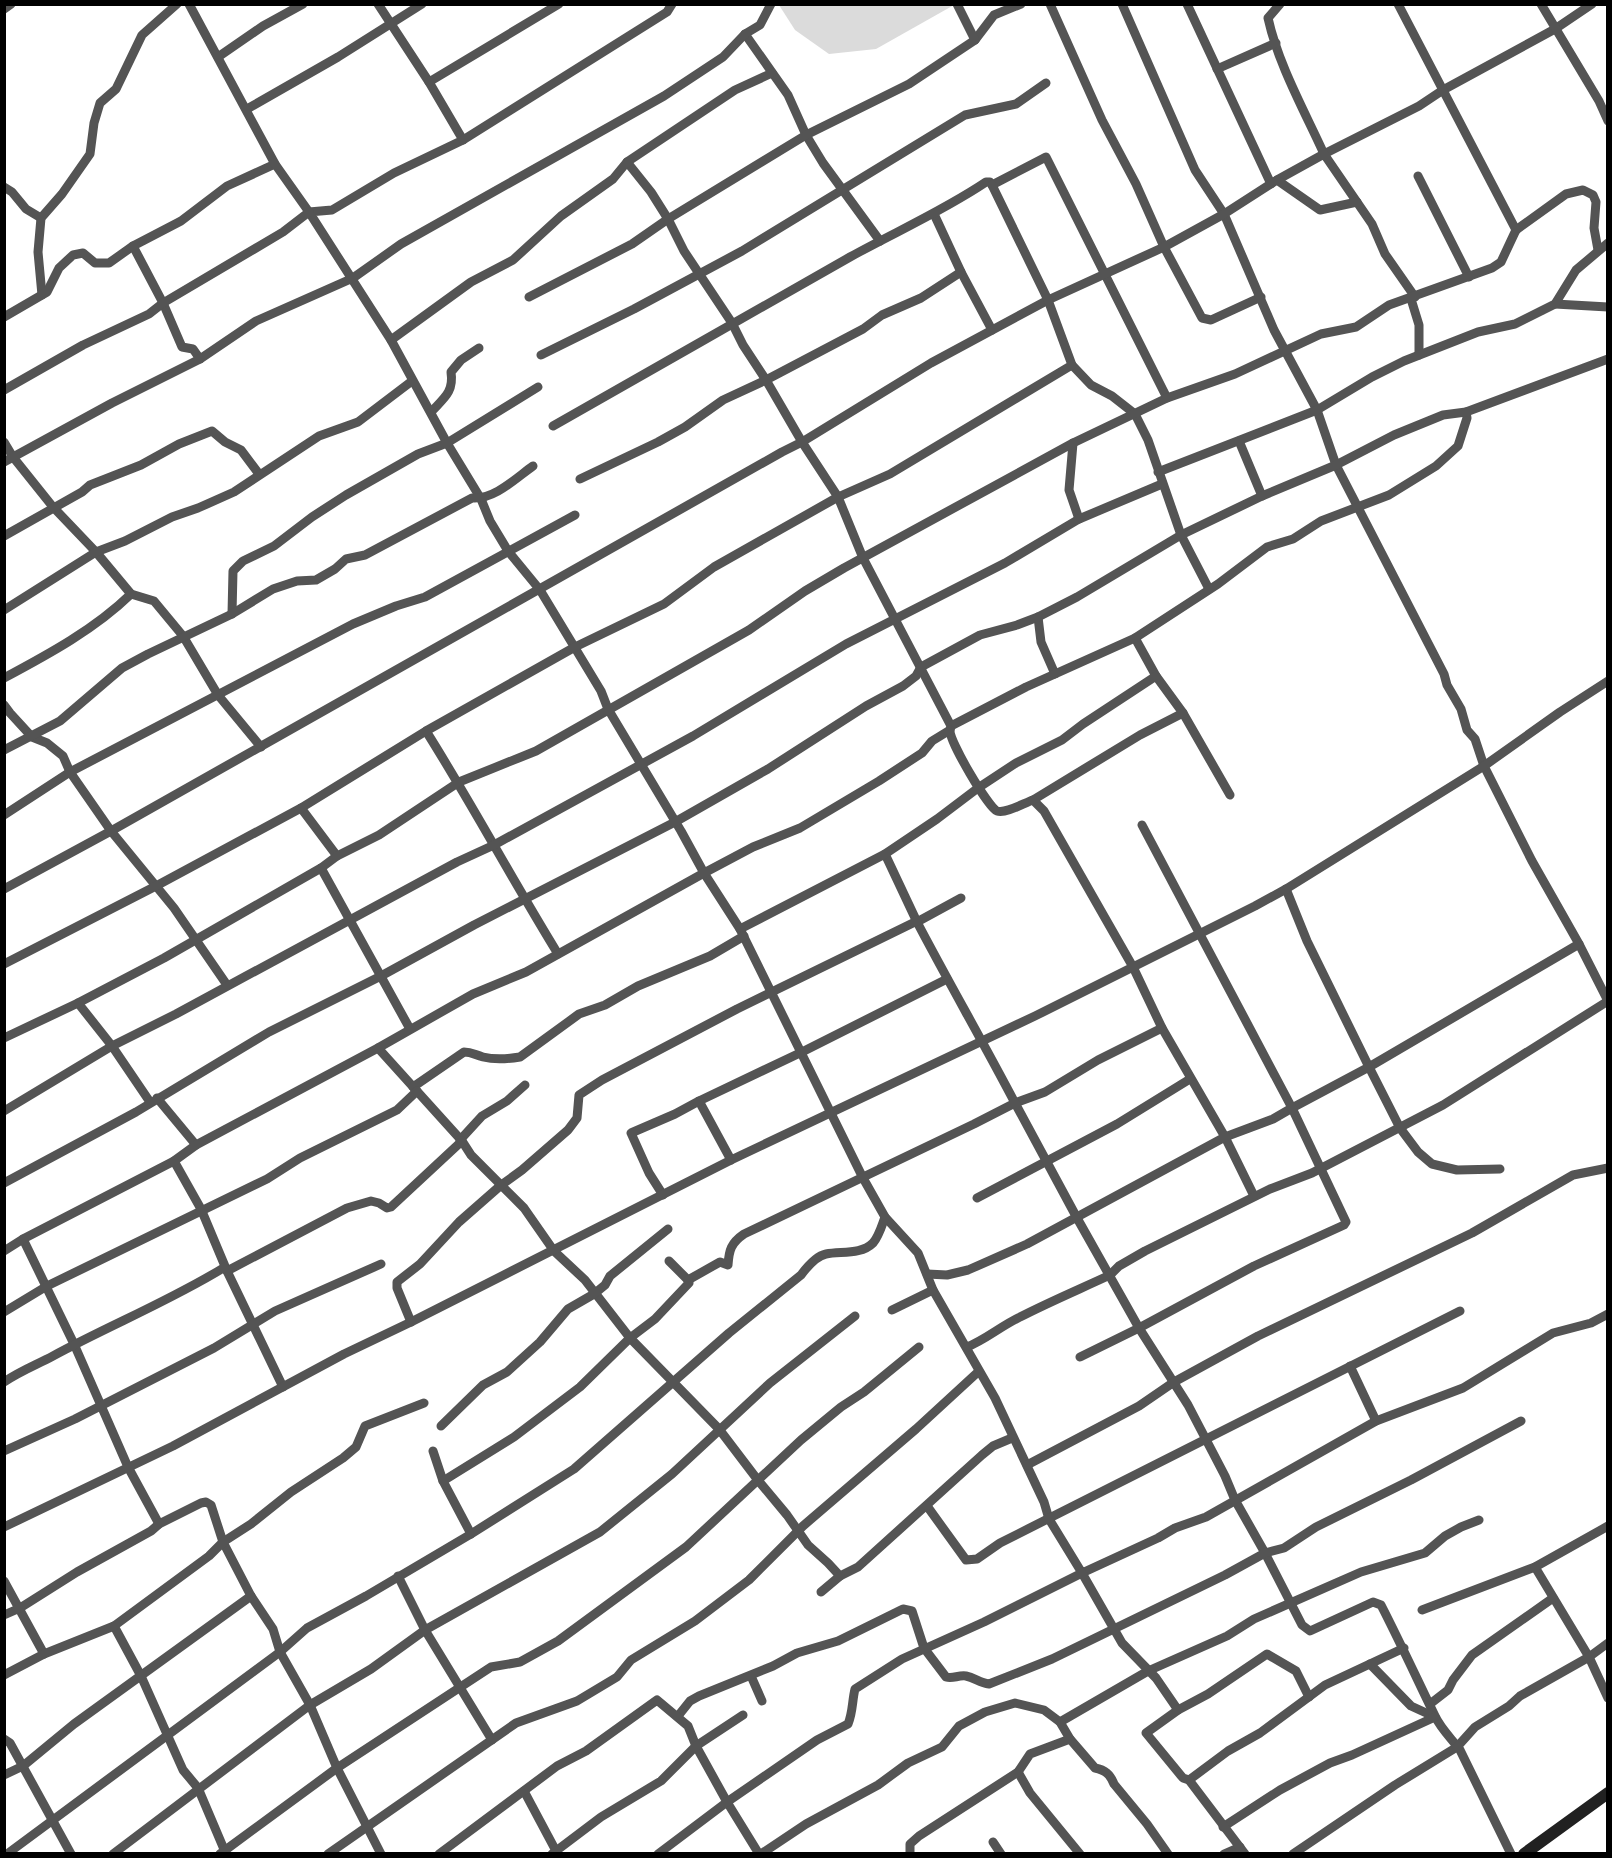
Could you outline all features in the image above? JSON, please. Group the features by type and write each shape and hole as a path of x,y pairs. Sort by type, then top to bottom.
{"street":[{"path":"42,295 38,252 41,218 62,194 90,154 94,123 100,103 116,89 142,35 177,4"},
{"path":"189,4 275,164 353,278 391,340 447,443 481,499 490,521 508,551 540,590 575,647 601,691 608,709 704,873 742,933 863,1178 885,1217 918,1253 933,1290 995,1398 1044,1502 1049,1519 1122,1643 1166,1690 1178,1710"},
{"path":"218,57 262,26 303,4"},
{"path":"378,4 429,82 463,140"},
{"path":"247,109 338,57 422,4"},
{"path":"429,82 559,4"},
{"path":"4,390 83,345 149,314 163,303 283,232 309,212 332,210 394,173 463,140 667,12 672,4"},
{"path":"957,4 975,40"},
{"path":"529,297 632,244 668,219 806,135 909,84 975,40 994,15 1021,4"},
{"path":"1050,4 1102,120 1136,184 1164,247 1202,318 1211,320 1262,297"},
{"path":"967,1347 979,1342 994,1330 1110,1275 1119,1266 1145,1251 1254,1196 1321,1168 1443,1105 1608,1001 1580,944 1532,861 1484,766 1475,739 1467,730 1461,709 1447,685 1444,674 1336,465 1317,410 1295,373 1274,330 1262,297 1224,214 1195,170 1122,4"},
{"path":"1187,4 1274,182 1320,210 1357,202"},
{"path":"1280,4 1268,18 1276,43 1324,154 1372,224 1385,254 1413,298 1419,325 1419,355"},
{"path":"1398,4 1516,230"},
{"path":"1541,4 1599,101 1608,122"},
{"path":"4,889 802,442 931,363 1048,300 1164,247 1324,154 1401,116 1443,90 1555,29 1592,4"},
{"path":"9,460 112,403 200,359 256,321 353,278 411,238 664,96 723,57 745,34 759,25 771,5"},
{"path":"745,34 788,95 806,135 823,163 880,241"},
{"path":"1217,69 1276,43"},
{"path":"391,340 471,282 513,260 561,216 613,179 627,162 735,90 772,73"},
{"path":"541,355 700,275 965,115 1016,104 1046,83"},
{"path":"993,185 1046,157 1167,398"},
{"path":"627,162 651,192 684,251 732,323 802,442 838,497 863,558 921,667 950,728 953,741 978,788 994,810 1001,812 1033,800 1140,735 1183,713"},
{"path":"4,317 47,292 59,268 73,255 83,253 94,262 109,262 133,246 181,221 227,186 275,164"},
{"path":"1418,176 1469,277"},
{"path":"553,426 732,323 934,213 986,182 990,182 1048,300 1072,365 1091,385 1112,396 1136,414 1148,440 1181,535 1209,589"},
{"path":"4,187 12,192 26,209 41,218"},
{"path":"4,1038 164,958 321,868 337,856 379,835 459,783 536,750 749,630 805,591 1073,443 1167,398 1235,374 1321,334 1356,327 1389,305 1492,268 1501,262 1516,230 1566,194 1583,190 1593,195 1596,202 1594,228 1598,250"},
{"path":"934,213 961,272 992,330"},
{"path":"1555,304 1576,270 1608,243"},
{"path":"133,246 163,303 182,346 193,349 200,359"},
{"path":"580,479 658,442 685,427 723,399 766,380 863,329 882,315 921,298 961,272"},
{"path":"1158,472 1317,410 1372,377 1419,355 1478,332 1515,324 1555,304 1608,307"},
{"path":"431,412 450,390 453,384 451,372 460,360 479,348"},
{"path":"4,1183 75,1146 269,1032 675,822 768,769 866,706 903,686 916,676 921,667 980,635 1038,617 1077,597 1181,535 1262,496 1336,465 1394,435 1443,415 1466,412 1608,359"},
{"path":"4,951 8,962 301,808 426,731 575,647 664,604 714,567 838,497 890,474 1072,365"},
{"path":"4,610 96,552 234,492 318,436 358,422 412,381"},
{"path":"232,614 233,571 243,561 274,546 346,495 418,454 447,443 538,387"},
{"path":"4,1251 174,1161 196,1145 378,1048 473,994 526,972 753,847 800,828 856,796 922,753 932,741 950,728 1026,687 1135,638 1267,547 1293,539 1321,521 1389,495 1436,466 1458,446 1467,418 1466,412"},
{"path":"4,536 82,492 90,485 141,465 179,444 212,431 225,442 241,450 259,474"},
{"path":"1239,441 1262,496"},
{"path":"4,442 9,460 96,552 131,594 154,601 183,636 218,696 261,747"},
{"path":"1073,443 1069,490 1079,519"},
{"path":"4,750 32,737 69,714 122,669 183,636 232,614 273,589 297,581 316,580 335,569 346,559 365,555 472,498 481,499 497,491 533,466"},
{"path":"4,1112 112,1046 457,862 494,845 727,716 893,618 1005,563 1079,519 1162,484"},
{"path":"4,815 70,772 352,624 425,597 575,515"},
{"path":"4,678 44,657 100,622 131,594"},
{"path":"1038,617 1041,642 1055,674"},
{"path":"1135,638 1156,676 1183,713 1230,795"},
{"path":"4,1312 47,1286 110,1257 201,1209 267,1179 300,1158 397,1110 415,1089 464,1052 494,1058 520,1057 579,1014 605,1005 638,986 710,956 742,933 885,854 1016,763 1062,740 1156,676"},
{"path":"4,1527 128,1467 345,1353 554,1251 731,1160 1201,934 1286,889 1484,766 1608,681"},
{"path":"4,705 32,737 56,749 68,763 70,772 111,831 196,938 227,985"},
{"path":"426,731 459,783 524,900 558,954"},
{"path":"1033,800 1053,825 1133,967 1162,1028 1225,1137 1254,1196"},
{"path":"301,808 337,856"},
{"path":"1080,1357 1254,1266 1344,1225 1346,1222 1292,1108 1142,825"},
{"path":"885,854 962,1009 982,1040 1139,1328 1188,1405 1225,1476 1234,1500 1265,1552 1302,1625 1310,1631 1373,1602 1381,1605 1404,1648 1435,1717 1457,1747 1511,1854"},
{"path":"321,868 410,1029"},
{"path":"1286,889 1307,941 1368,1067 1400,1128 1418,1152 1432,1164 1457,1170 1500,1168"},
{"path":"411,1322 397,1288 397,1282 420,1264 459,1222 568,1130 577,1118 579,1095 590,1087 771,993 961,898"},
{"path":"927,1274 947,1275 968,1270 1027,1244 1225,1137 1265,1123 1368,1067 1580,944"},
{"path":"663,1195 649,1173 631,1133 675,1114 947,979"},
{"path":"78,1003 154,1100 196,1145"},
{"path":"443,1481 514,1437 580,1387 630,1338 655,1319 688,1283 688,1280 720,1262 728,1265 729,1250 734,1241 744,1234 1015,1103 1045,1092 1098,1060 1162,1028"},
{"path":"378,1048 471,1155 524,1209 554,1251 585,1280 630,1338 719,1429 756,1479 787,1515 797,1532 840,1576"},
{"path":"977,1198 1117,1124 1190,1079"},
{"path":"4,1382 18,1372 347,1208 371,1201 387,1208 391,1207 461,1141 482,1116 507,1101 525,1085"},
{"path":"699,1101 731,1160"},
{"path":"174,1161 201,1209 226,1269 283,1387"},
{"path":"1027,1465 1139,1406 1174,1383 1258,1336 1472,1233 1573,1175 1608,1168"},
{"path":"7,1854 280,1652 307,1628 471,1534 574,1469 729,1333 801,1275 808,1266 825,1254 863,1249 872,1244 885,1217"},
{"path":"441,1426 483,1385 507,1372 540,1342 568,1309 605,1285 610,1276 668,1229"},
{"path":"23,1239 74,1344 128,1467 159,1524"},
{"path":"669,1261 688,1280"},
{"path":"4,1450 34,1438 214,1348 275,1311 381,1264"},
{"path":"892,1310 933,1290"},
{"path":"927,1506 966,1560 977,1558 1000,1543 1460,1311"},
{"path":"658,1854 727,1802 817,1740 848,1724 853,1712 852,1701 855,1689 902,1659 984,1622 1175,1528 1206,1517 1376,1421 1463,1388 1553,1333 1591,1323 1608,1314"},
{"path":"113,1854 310,1705 371,1669 425,1630 600,1532 672,1474 770,1383 855,1316"},
{"path":"114,1626 141,1676 183,1770 198,1788 224,1852 337,1768 491,1667 520,1662 558,1641 686,1547 756,1479 823,1421 864,1392 919,1347"},
{"path":"1350,1366 1376,1421"},
{"path":"328,1854 516,1723 577,1701 617,1677 631,1660 695,1621 749,1580 797,1532 978,1372"},
{"path":"4,1675 44,1654 114,1626 291,1492 343,1458 356,1447 365,1426 424,1403"},
{"path":"678,1716 690,1701 751,1676 797,1653 838,1641 903,1609 912,1611 924,1648 946,1677 969,1677 980,1683 989,1684 1052,1659 1225,1575 1265,1552 1284,1548 1316,1527 1411,1480 1521,1420"},
{"path":"820,1592 840,1576 858,1567 927,1506 943,1488 993,1446 1012,1438"},
{"path":"434,1451 443,1481 471,1534"},
{"path":"4,1615 20,1608 77,1572 151,1531 159,1524 201,1503 211,1504 223,1542 251,1596 273,1629 280,1652 310,1705 337,1768 381,1854"},
{"path":"1060,1722 1148,1671 1227,1635 1254,1619 1361,1572 1425,1553 1445,1536 1479,1520"},
{"path":"1422,1610 1535,1567 1608,1526"},
{"path":"1535,1567 1589,1657 1608,1698"},
{"path":"398,1576 425,1630 492,1740"},
{"path":"4,1581 44,1654"},
{"path":"4,1775 23,1766 74,1724 251,1596"},
{"path":"1430,1704 1448,1690 1472,1655 1553,1598"},
{"path":"1293,1854 1395,1785 1457,1747 1475,1727 1509,1706 1520,1696 1589,1657 1608,1643"},
{"path":"1189,1780 1228,1751 1260,1733 1325,1685 1404,1648"},
{"path":"1224,1854 1243,1850 1189,1780 1183,1778 1146,1733 1267,1654 1296,1671 1309,1697"},
{"path":"1370,1665 1412,1706 1435,1717"},
{"path":"751,1676 762,1701"},
{"path":"439,1854 557,1766 586,1751 657,1700 688,1726 696,1746 727,1802 760,1854 806,1824 878,1785 908,1763 942,1747 959,1726 985,1712 1015,1703 1044,1710 1060,1722 1070,1739 1095,1768 1104,1770 1112,1777 1114,1784 1168,1854"},
{"path":"524,1791 554,1852 601,1817 661,1781 696,1746 743,1715"},
{"path":"1223,1827 1280,1790 1330,1763 1435,1717"},
{"path":"4,1739 10,1743 71,1854"},
{"path":"918,1854 910,1849 937,1823 1018,1772 1030,1754 1070,1739"},
{"path":"1018,1772 1030,1793 1080,1854"},
{"path":"1524,1854 1608,1793"},
{"path":"993,1842 1001,1854"}],"shaded area":[{"path":"779,5 954,5 876,49 829,54 795,30"}]}
